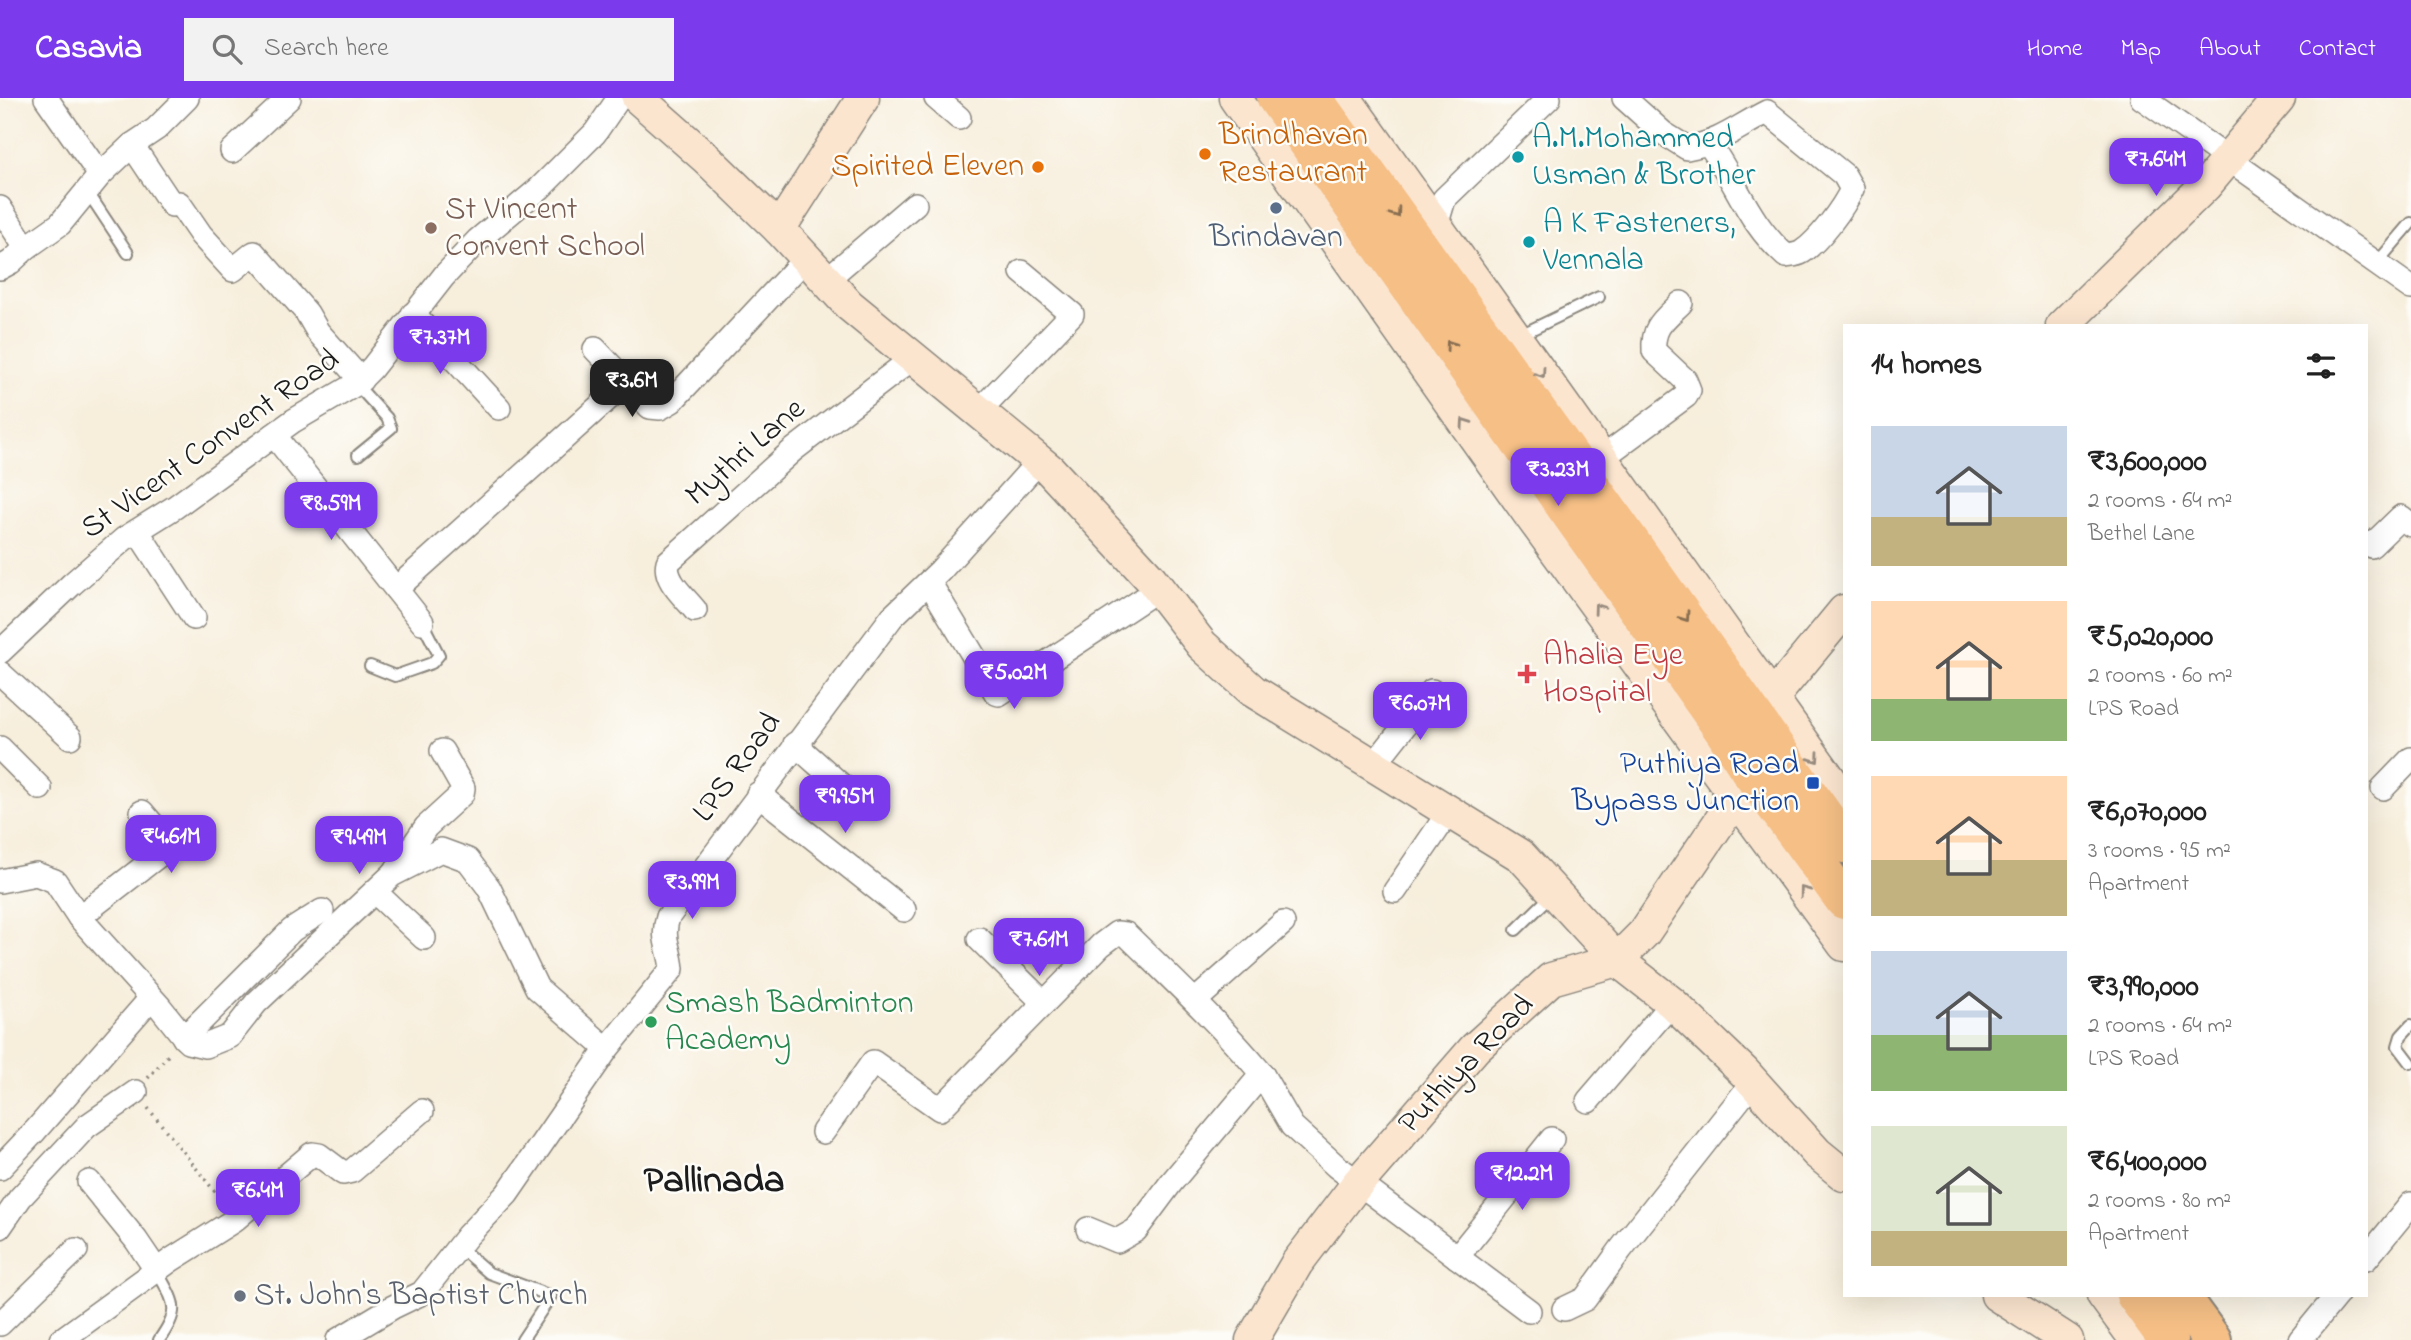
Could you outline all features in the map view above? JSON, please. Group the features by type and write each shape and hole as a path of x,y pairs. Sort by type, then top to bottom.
{"highway":[{"path":"1276,98 1358,187 1737,722 1843,843"},
{"path":"1313,98 1358,187"},
{"path":"1737,722 1751,773 1843,899"},
{"path":"2136,1297 2168,1340"},
{"path":"2181,1297 2206,1329"}],"street":[{"path":"46,98 94,183"},
{"path":"0,268 60,225 94,183 132,145 156,129 187,98"},
{"path":"232,150 289,98"},
{"name":"St Vicent Convent Road","path":"0,652 124,539 293,421 358,382 444,276 478,240 540,188 595,133 619,98"},
{"path":"638,98 707,159 779,229 849,304 1050,470 1151,579 1202,645 1253,691 1521,856 1617,960 1672,1003 1753,1082 1817,1153 1843,1174"},
{"path":"779,229 863,98"},
{"path":"936,98 959,118"},
{"path":"1235,98 1521,502 1737,722 1842,790"},
{"path":"1345,98 1602,458 1737,722 1732,794 1843,944"},
{"path":"1436,226 1444,199 1549,98"},
{"path":"1624,98 1663,132 1687,148 1709,144 1734,133 1767,112 1844,175 1852,188 1844,206 1812,245 1799,254 1786,256 1771,243 1751,216 1725,165 1709,144"},
{"path":"2142,98 2411,288"},
{"path":"2064,324 2206,185 2279,98"},
{"path":"132,145 172,205 179,203 201,235 233,270 254,253 307,313 318,332 358,382"},
{"path":"596,349 650,407 660,408 672,401 816,269 915,204"},
{"path":"0,208 26,248"},
{"path":"978,412 1072,314 1022,272"},
{"path":"1602,458 1686,396 1689,390 1685,380 1654,351 1653,338 1656,329 1681,303"},
{"path":"413,314 499,408"},
{"name":"Mythri Lane","path":"695,610 669,579 666,569 668,562 792,451 914,358"},
{"path":"396,589 611,397"},
{"path":"274,435 422,622"},
{"name":"LPS Road","path":"338,1340 422,1293 459,1247 508,1194 607,1048 672,970 671,953 663,932 668,917 892,617 929,582 1039,461"},
{"path":"2368,545 2371,546 2401,517 2411,525"},
{"path":"138,531 194,618"},
{"path":"929,582 999,694 1145,598"},
{"path":"1737,722 1843,612"},
{"path":"0,673 69,737"},
{"path":"1373,766 1432,691"},
{"path":"795,744 850,793"},
{"path":"0,748 40,788"},
{"path":"0,881 36,874 55,881 79,917 184,1038 188,1042 205,1046 230,1036 256,1003 392,875 426,827 462,794 463,788 442,751"},
{"path":"2383,788 2411,759"},
{"path":"758,794 904,910"},
{"name":"Puthiya Road","path":"1252,1340 1297,1263 1359,1183 1475,1048 1551,979 1617,960 1644,933 1724,814 1732,794"},
{"path":"79,917 171,846 142,812"},
{"path":"1395,891 1449,812"},
{"path":"392,875 441,849 468,860 489,888 537,988 607,1048"},
{"path":"375,892 424,938"},
{"path":"184,1038 292,930 322,911"},
{"path":"1195,1001 1283,923"},
{"path":"823,1132 873,1062 940,1109 1101,945 1117,933 1126,934 1226,1031 1262,1074 1292,1126 1359,1183 1529,1311"},
{"path":"979,939 1044,1003"},
{"path":"0,1168 151,998"},
{"path":"1588,1101 1672,1003"},
{"path":"1088,1229 1117,1241 1136,1230 1171,1183 1262,1074"},
{"path":"1564,1309 1585,1299 1621,1248 1753,1082"},
{"path":"0,1227 20,1198 87,1126 136,1091"},
{"path":"61,1340 236,1218 312,1154 319,1155 343,1173 352,1171 422,1111"},
{"path":"1457,1257 1552,1139"},
{"path":"89,1182 136,1240 157,1271"},
{"path":"2368,1257 2411,1204"},
{"path":"0,1324 76,1250"},
{"path":"2000,1297 2067,1340"},
{"path":"2104,1297 2136,1340"},
{"path":"2300,1340 2335,1297"}],"lane":[{"path":"94,183 128,253"},
{"path":"2376,264 2411,223"},
{"path":"1516,337 1599,297"},
{"path":"358,382 387,418 391,428 358,455"},
{"path":"370,666 395,676 432,663 439,655 422,622"},
{"path":"1516,930 1555,893"},
{"path":"2411,1025 2401,1036 2398,1046 2411,1063"},
{"path":"459,1247 488,1273 551,1296 522,1340"},
{"path":"157,1271 173,1301 174,1313 171,1323 159,1340"}],"path":[{"path":"184,1038 136,1091 236,1218"}],"place":[{"name":"Brindhavan Restaurant","path":"1205,154"},
{"name":"A.M.Mohammed Usman & Brother","path":"1518,157"},
{"name":"Spirited Eleven","path":"1038,167"},
{"name":"Brindavan","path":"1276,208"},
{"name":"St Vincent Convent School","path":"431,228"},
{"name":"A K Fasteners, Vennala","path":"1529,242"},
{"name":"Ahalia Eye Hospital","path":"1527,674"},
{"name":"Puthiya Road Bypass Junction","path":"1813,783"},
{"name":"Smash Badminton Academy","path":"651,1022"},
{"name":"St. John's Baptist Church","path":"240,1296"}],"district":[{"name":"Pallinada","path":"714,1182"}]}
